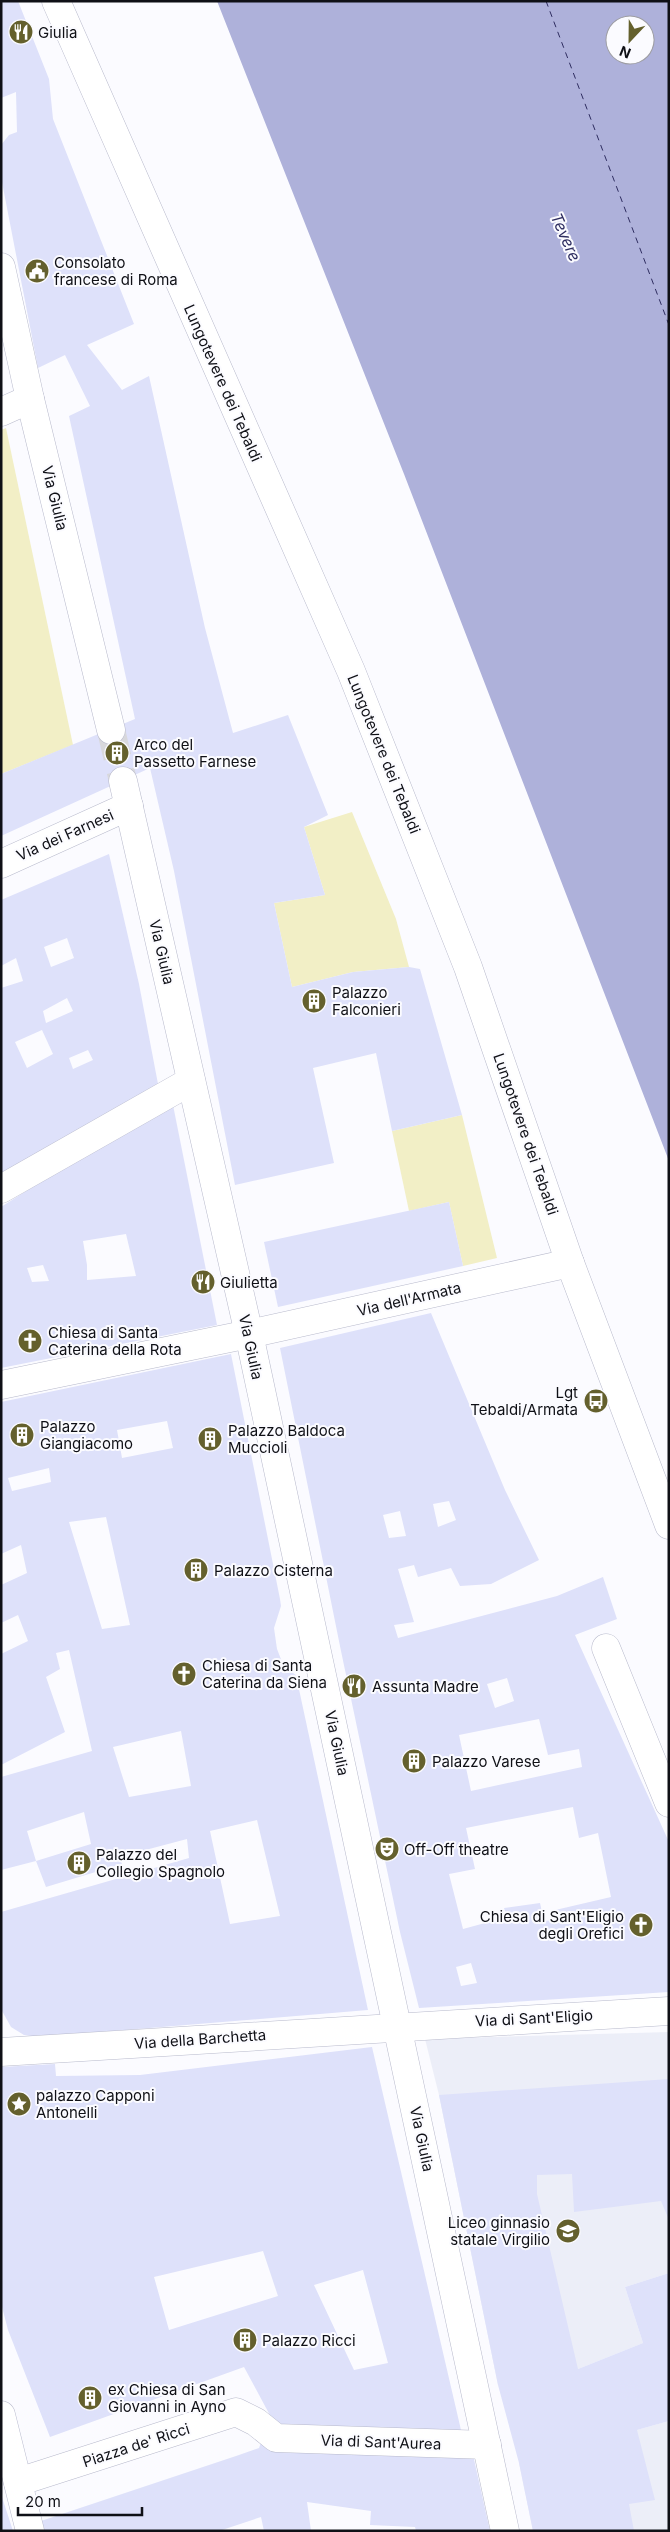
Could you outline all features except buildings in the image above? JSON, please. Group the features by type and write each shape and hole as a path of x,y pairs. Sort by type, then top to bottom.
{"street":[{"name":"Lungotevere dei Tebaldi","path":"56,1 351,671 468,967 570,1263 669,1525"},
{"name":"Via Giulia","path":"1,267 30,399 111,730"},
{"path":"1,412 30,399"},
{"name":"Via Giulia","path":"126,794 249,1334 505,2531"},
{"name":"Via dei Farnesi","path":"1,864 126,794"},
{"path":"1,1189 191,1081"},
{"name":"Via dell'Armata","path":"1,1385 249,1334 570,1263"},
{"path":"606,1648 669,1803"},
{"name":"Via di Sant'Eligio","path":"398,2026 669,2010"},
{"name":"Via della Barchetta","path":"1,2052 398,2026"},
{"name":"Piazza de' Ricci","path":"18,2482 236,2412 256,2422 276,2438"},
{"path":"1,2415 30,2531"},
{"name":"Via di Sant'Aurea","path":"276,2438 487,2445"}],"shaded area":[{"path":"6,428 73,745 1,774 1,430"},
{"path":"352,812 396,919 409,967 353,972 292,987 274,903 325,895 304,827"},
{"path":"462,1115 497,1258 463,1266 449,1202 409,1211 392,1131"},
{"name":"Liceo ginnasio statale Virgilio","path":"669,2032 669,2273 625,2287 643,2343 578,2369 498,2385 439,2095 425,2039"},
{"path":"669,2421 669,2531 533,2531 519,2463"}],"water":[{"name":"Tevere","path":"217,1 669,1 669,1161 404,474"}],"ferry route":[{"path":"546,1 669,325"}],"tunnel":[{"path":"111,730 123,781"}],"place":[{"name":"Giulia","path":"21,32"},
{"name":"Consolato francese di Roma","path":"37,271"},
{"name":"Arco del Passetto Farnese","path":"117,753"},
{"name":"Palazzo Falconieri","path":"314,1001"},
{"name":"Giulietta","path":"203,1282"},
{"name":"Chiesa di Santa Caterina della Rota","path":"30,1341"},
{"name":"Lgt Tebaldi/Armata","path":"596,1401"},
{"name":"Palazzo Giangiacomo","path":"22,1435"},
{"name":"Palazzo Baldoca Muccioli","path":"210,1439"},
{"name":"Palazzo Cisterna","path":"196,1570"},
{"name":"Chiesa di Santa Caterina da Siena","path":"184,1674"},
{"name":"Assunta Madre","path":"354,1686"},
{"name":"Palazzo Varese","path":"414,1761"},
{"name":"Off-Off theatre","path":"387,1849"},
{"name":"Palazzo del Collegio Spagnolo","path":"79,1863"},
{"name":"Chiesa di Sant'Eligio degli Orefici","path":"641,1925"},
{"name":"palazzo Capponi Antonelli","path":"19,2104"},
{"name":"Liceo ginnasio statale Virgilio","path":"568,2231"},
{"name":"Palazzo Ricci","path":"245,2340"},
{"name":"ex Chiesa di San Giovanni in Ayno","path":"90,2398"}]}
